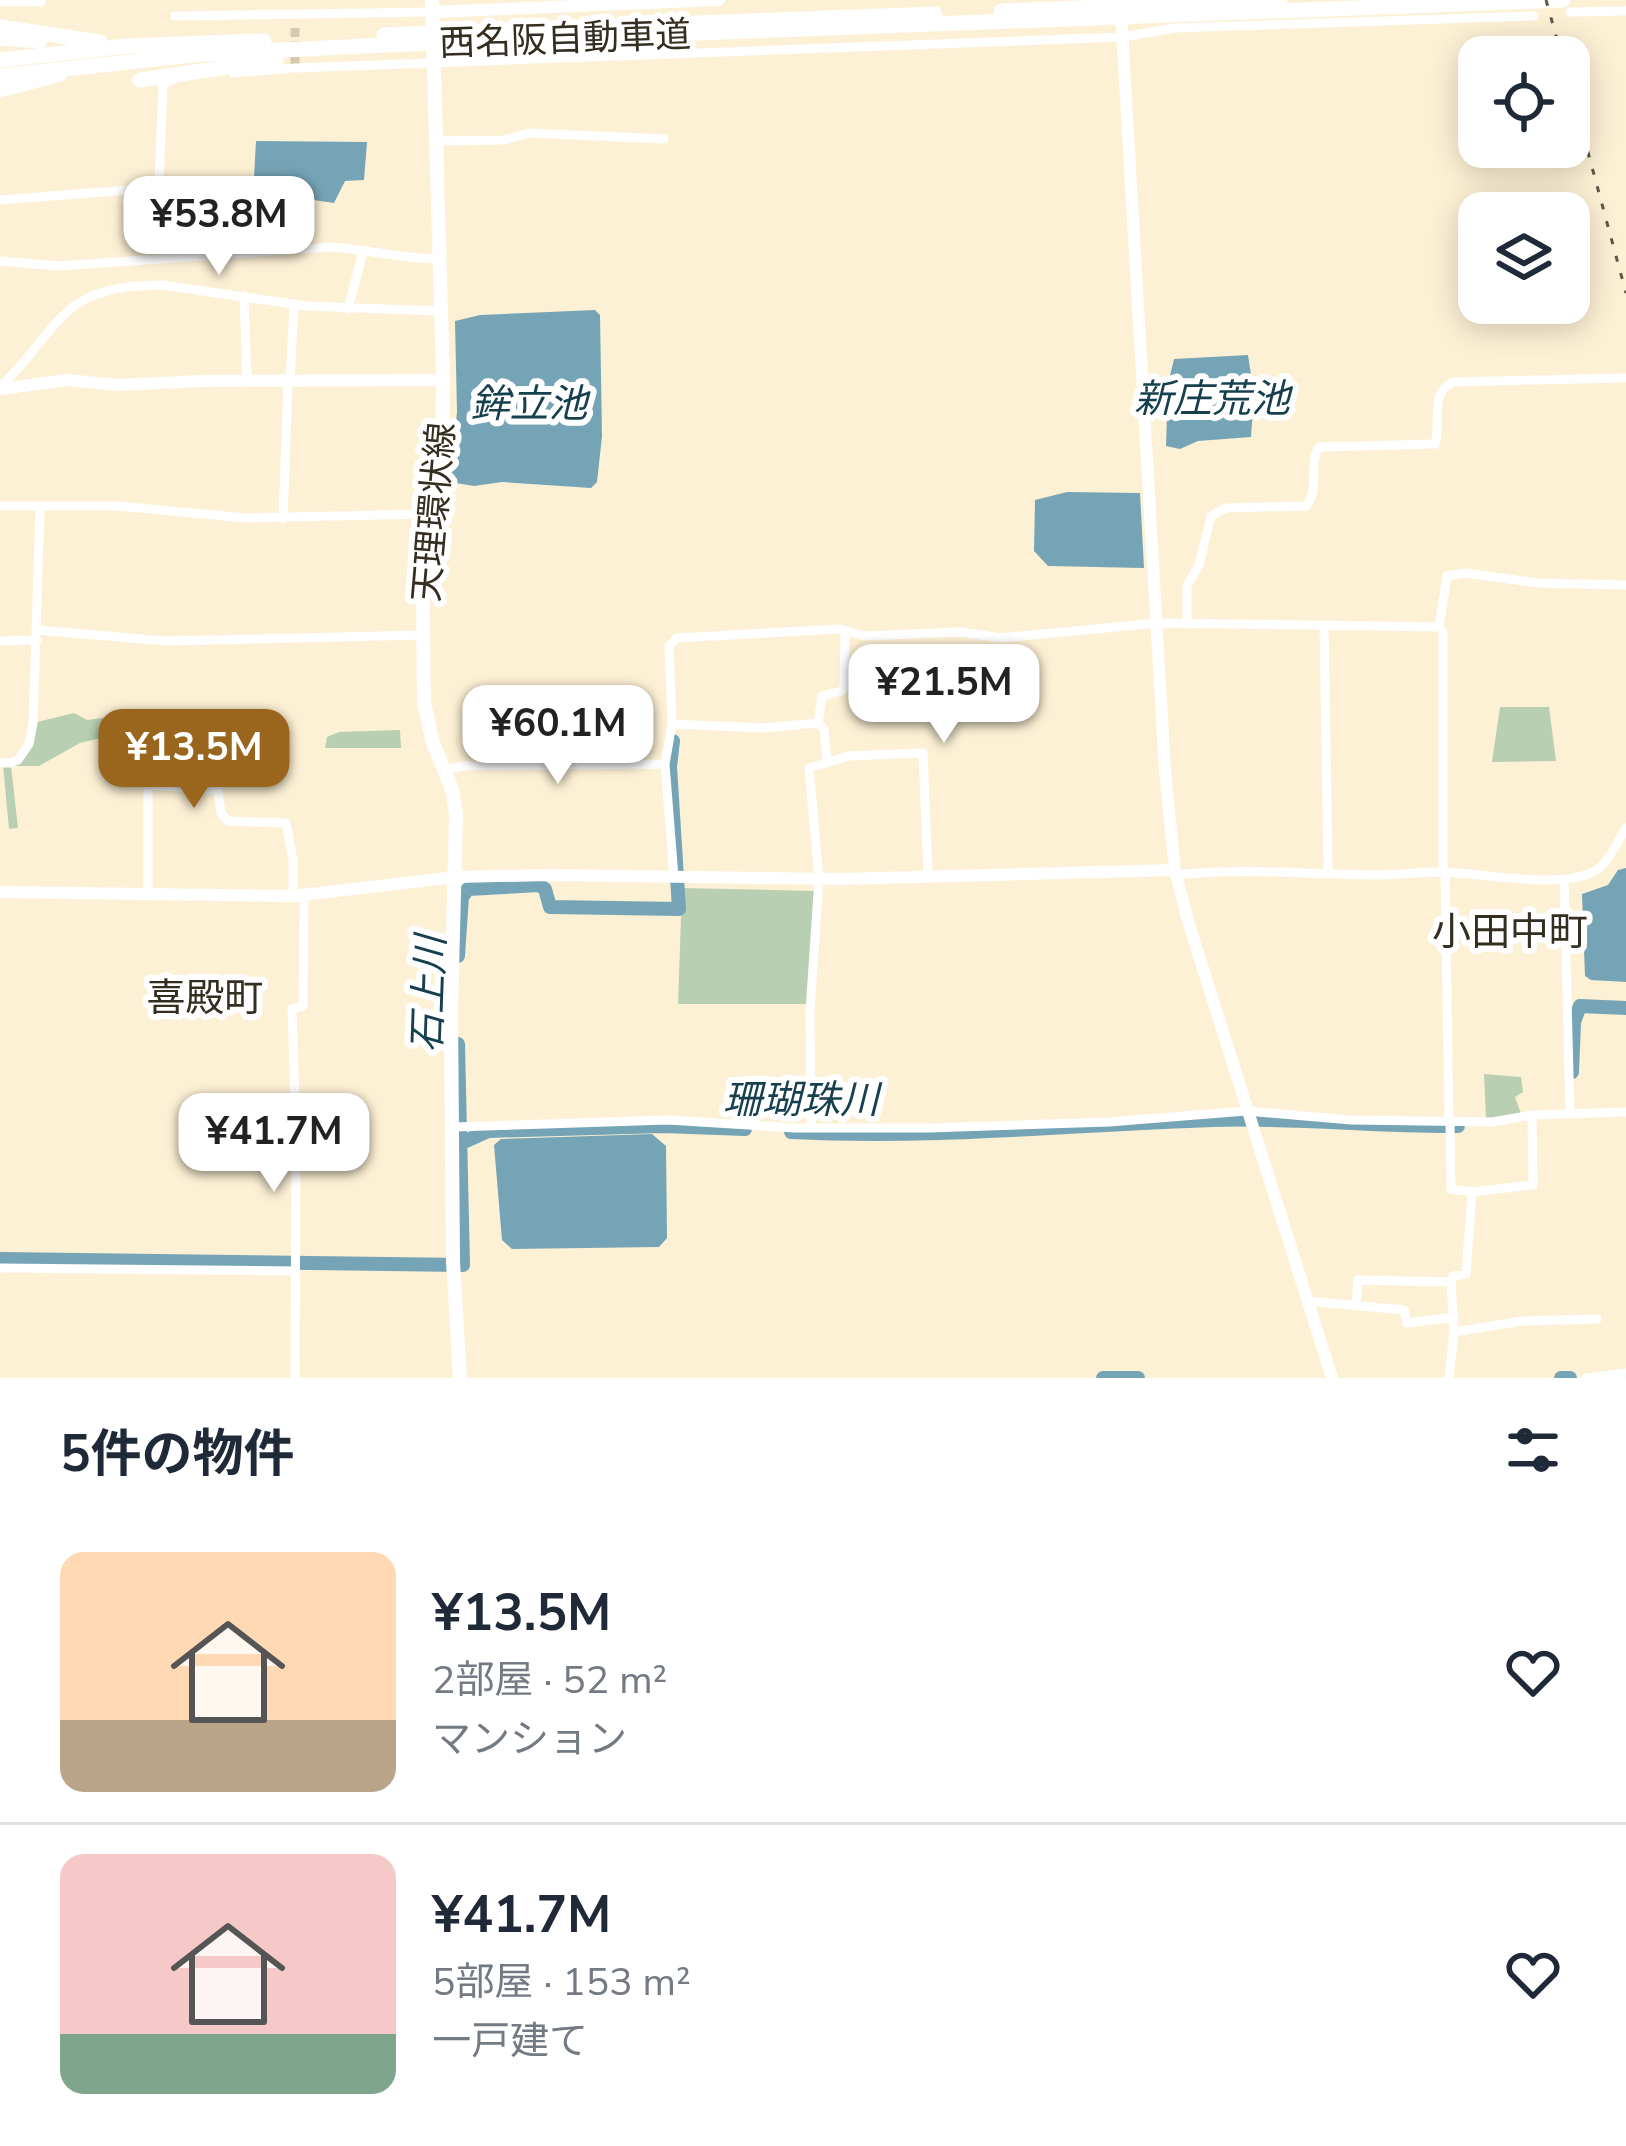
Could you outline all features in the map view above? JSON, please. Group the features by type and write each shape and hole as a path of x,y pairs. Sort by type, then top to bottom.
{"highway":[{"name":"西名阪自動車道","path":"0,43 127,46 432,38 1280,0"},
{"name":"西名阪自動車道","path":"1091,12 1566,6"},
{"name":"西名阪自動車道","path":"0,88 103,63 432,38"},
{"path":"0,43 127,46"},
{"path":"140,80 386,45"},
{"path":"0,88 103,63"},
{"path":"0,88 29,89 62,74"}],"main road":[{"name":"天理環状線","path":"432,6 443,380 442,453 422,550 424,703 455,815 453,1266 460,1378"}],"street":[{"path":"175,16 719,0"},
{"path":"1120,0 1165,772 1175,873 1332,1378"},
{"path":"0,2 41,2"},
{"path":"1566,6 1626,11"},
{"path":"295,13 295,28"},
{"path":"0,200 148,191 159,183 158,131 164,85 181,78 296,66 1122,37 1175,28 1534,16"},
{"path":"435,141 504,140 530,133 664,139"},
{"path":"0,261 58,266 331,248 402,259 438,259"},
{"path":"348,309 363,252"},
{"path":"0,388 62,313 105,291 162,285 294,304 439,311"},
{"path":"244,296 247,380"},
{"path":"283,519 294,304"},
{"path":"1187,624 1187,586 1199,565 1211,517 1226,508 1306,506 1312,496 1314,454 1319,447 1435,444 1438,396 1453,382 1626,378"},
{"path":"0,388 67,380 117,385 443,380"},
{"path":"0,506 117,506 283,519 427,514"},
{"path":"0,763 18,760 29,745 40,508"},
{"path":"1532,1115 1533,1185 1472,1192 1451,1189 1443,632 1439,627 1444,583 1453,573 1537,583 1626,585"},
{"path":"674,877 664,764 675,724 669,646 676,638 960,632 1001,638 1159,623 1439,627"},
{"path":"1324,626 1328,873"},
{"path":"818,723 821,695 842,691 850,633"},
{"path":"0,641 37,635 165,641 423,635"},
{"path":"675,724 763,728 818,723"},
{"path":"818,723 824,729 827,760"},
{"path":"811,1128 810,1011 819,879 809,768 827,760 869,754 922,753 928,876"},
{"path":"446,770 664,764"},
{"path":"148,893 148,788 152,785 218,790 227,821 286,823 299,896 303,1006 292,1009 296,1057 295,1378"},
{"path":"0,892 299,896 456,878 819,879 1206,872 1444,872 1564,880 1604,865 1626,828"},
{"path":"1564,880 1570,1114"},
{"path":"453,1127 668,1120 811,1128 1108,1122 1246,1111 1351,1120 1492,1122 1532,1115 1626,1112"},
{"path":"1449,1378 1454,1332 1451,1282 1454,1276 1466,1274 1472,1192"},
{"path":"0,1268 296,1266"},
{"path":"1355,1304 1358,1280 1451,1282"},
{"path":"1307,1301 1405,1310 1407,1323 1454,1318"},
{"path":"1454,1332 1506,1323 1597,1319"},
{"path":"1586,1378 1626,1373"}],"green space":[{"path":"1500,707 1549,707 1556,761 1492,762"},
{"path":"74,713 87,720 124,715 122,733 80,743 39,766 11,766 18,828 9,829 3,765 19,762 33,723"},
{"path":"172,714 225,723 267,717 266,741 157,737 157,718"},
{"path":"400,730 401,748 325,748 327,737 339,732"},
{"path":"682,888 815,891 810,1004 678,1004"},
{"path":"1484,1074 1521,1077 1523,1092 1515,1097 1521,1114 1486,1119"}],"water":[{"path":"256,141 367,142 364,180 345,181 334,203 253,196"},
{"name":"鉾立池","path":"595,310 600,315 602,436 597,482 591,488 450,482 457,412 455,321 480,315"},
{"name":"新庄荒池","path":"1248,355 1254,394 1251,437 1198,441 1180,449 1166,446 1168,384 1174,359"},
{"path":"1067,492 1140,493 1144,568 1048,566 1034,551 1035,500"},
{"path":"1626,868 1626,982 1591,980 1585,976 1582,894 1608,885 1618,870"},
{"path":"652,1134 666,1146 667,1238 659,1247 512,1249 502,1240 494,1145 501,1139"}],"waterway":[{"name":"石上川","path":"458,956 462,897 468,889 539,885 550,907 679,909 670,767 673,741"},
{"name":"珊瑚珠川","path":"1572,1072 1574,1022 1580,1006 1626,1008"},
{"name":"珊瑚珠川","path":"0,1259 463,1265 458,1044"},
{"name":"珊瑚珠川","path":"791,1132 949,1133 1243,1119 1458,1126"},
{"name":"珊瑚珠川","path":"459,1144 488,1131 663,1126 745,1129"},
{"path":"1103,1378 1138,1378"},
{"path":"1561,1378 1570,1378"}],"tunnel":[{"path":"295,28 295,64"}],"railway":[{"path":"1546,0 1556,36"},
{"path":"1590,160 1626,293"}],"district":[{"name":"小田中町","path":"1510,931"},
{"name":"喜殿町","path":"205,997"}]}
